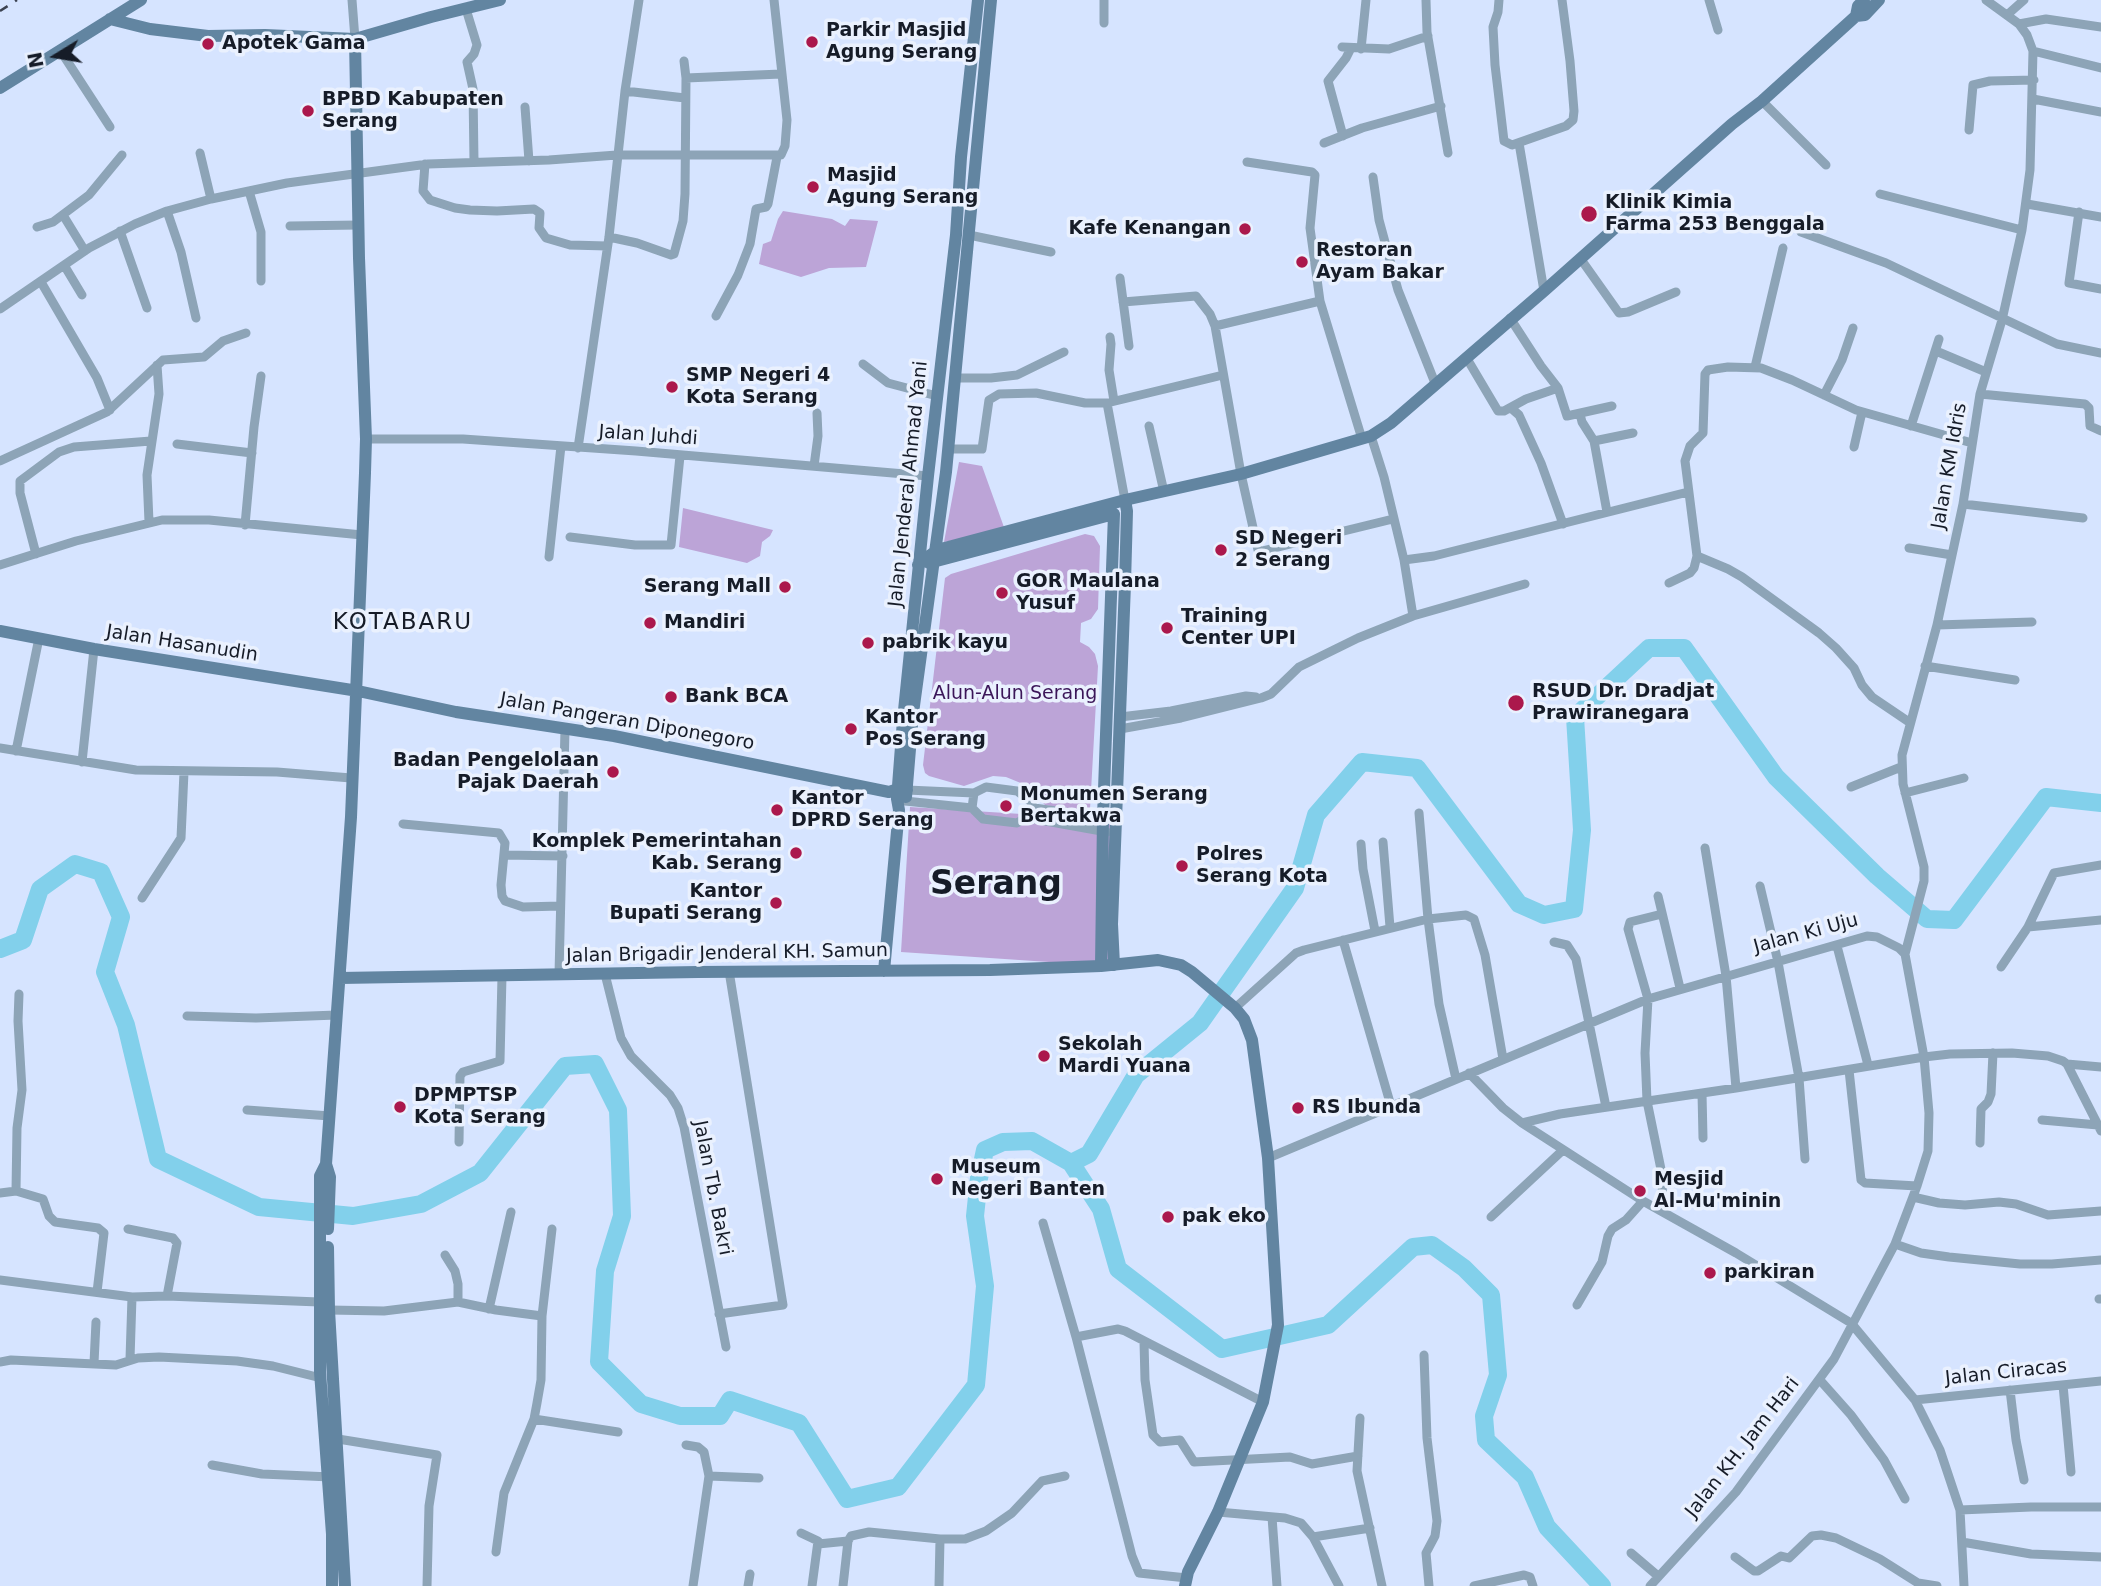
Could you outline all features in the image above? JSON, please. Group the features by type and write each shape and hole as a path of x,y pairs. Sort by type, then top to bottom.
{"main road":[{"path":"0,88 141,0"},
{"path":"110,19 150,29 208,36 265,35 355,39 500,0"},
{"name":"Jalan Jenderal Ahmad Yani","path":"884,971 918,565 978,0"},
{"name":"Jalan Jenderal Ahmad Yani","path":"899,797 937,555 991,0"},
{"path":"1856,16 1858,6 1864,0"},
{"path":"918,565 937,555 1042,527 1125,500 1241,474 1366,438 1391,423 1856,16 1865,15 1879,0"},
{"path":"345,1586 321,1378 325,1186 320,1176 326,1164 351,817 366,439 355,39"},
{"path":"943,348 958,349"},
{"path":"1125,500 1127,511 1118,584 1109,818 1112,924 1107,965 1158,960 1181,965 1232,1005 1244,1019 1252,1040 1268,1158 1278,1325 1263,1402 1241,1459 1186,1582"},
{"path":"1042,527 1114,513 1120,723 1109,818"},
{"name":"Jalan Hasanudin","path":"0,631 94,649 358,691"},
{"name":"Jalan Pangeran Diponegoro","path":"358,691 456,712 614,736 899,797"},
{"name":"Jalan Brigadir Jenderal KH. Samun","path":"340,978 884,971 1107,965"},
{"path":"324,1306 338,1439 333,1476 332,1586"}],"street":[{"path":"352,0 355,39"},
{"path":"578,448 639,0"},
{"path":"0,309 85,251 120,231 167,211 249,191 358,172 425,164 617,155 776,157 781,155 785,146 787,120 774,0"},
{"path":"1104,0 1104,23"},
{"path":"1343,135 1328,81 1351,48 1366,0"},
{"path":"1426,0 1428,36 1448,153"},
{"path":"1499,0 1492,32 1504,141 1512,145 1566,126 1573,120 1570,61 1562,0"},
{"path":"1709,0 1718,30"},
{"name":"Jalan KM Idris","path":"1905,954 1924,881 1923,858 1905,793 1901,767 1909,722 1937,625 1952,555 1980,394 2002,320 2027,204 2034,80 2033,51 2019,24 1986,0"},
{"path":"2007,15 2024,0"},
{"path":"466,9 477,46 467,62 473,89 474,162"},
{"path":"2019,24 2046,19 2101,27"},
{"path":"1351,48 1389,49 1428,36"},
{"path":"60,50 110,127"},
{"path":"2033,51 2101,68"},
{"path":"425,164 423,191 430,200 456,208 497,211 534,209 540,213 539,228 546,238 570,245 608,241 637,243 674,254 683,220 686,78 684,61"},
{"path":"686,78 781,74"},
{"path":"1969,130 1973,85 1990,81 2034,80"},
{"path":"625,91 685,98"},
{"path":"2033,99 2101,112"},
{"path":"1762,101 1826,165"},
{"path":"1324,144 1397,117 1441,106"},
{"path":"526,107 529,161"},
{"path":"1519,143 1544,291"},
{"path":"200,153 211,199"},
{"path":"37,227 53,222 89,195 122,155"},
{"path":"716,316 738,275 750,244 757,209 768,204 776,157"},
{"path":"1247,162 1312,172 1315,175 1310,228 1321,301 1366,438 1384,477 1404,560 1413,616"},
{"path":"1373,177 1379,220 1398,290 1435,383"},
{"path":"249,191 261,232 261,281"},
{"path":"1880,194 2022,230"},
{"path":"2027,204 2101,217"},
{"path":"167,211 181,252 196,318"},
{"path":"2078,212 2069,283 2101,289"},
{"path":"63,215 85,251"},
{"path":"290,226 359,225"},
{"path":"120,231 147,307"},
{"path":"1801,232 1886,263 2057,344 2101,353"},
{"path":"969,235 1052,252"},
{"path":"1755,367 1783,248"},
{"path":"1580,258 1619,313 1628,313 1676,292"},
{"path":"64,265 82,295"},
{"path":"1120,278 1129,346"},
{"path":"41,282 97,378 110,410"},
{"path":"1123,302 1196,296 1210,314 1215,326 1241,474 1259,551 1393,519"},
{"path":"1215,326 1321,301"},
{"path":"1510,318 1558,388 1567,416 1612,406"},
{"path":"1824,396 1842,360 1853,328"},
{"path":"0,461 110,410 157,365 166,360 204,357 223,341 246,333"},
{"path":"1110,337 1111,402 1125,500"},
{"path":"1911,426 1940,339"},
{"path":"955,378 991,379 1017,375 1064,352"},
{"path":"1936,352 1986,372"},
{"path":"1466,357 1498,411 1558,388"},
{"path":"863,364 888,383 937,396"},
{"path":"149,522 147,475 159,394 157,365"},
{"path":"1669,583 1690,573 1697,556 1688,492 1686,453 1703,433 1705,374 1712,369 1755,367 1792,380 1862,412 1972,443"},
{"path":"948,449 982,449 989,400 999,394 1035,393 1085,403 1111,402 1223,375"},
{"path":"245,525 261,376"},
{"path":"1980,394 2085,404 2089,408 2091,426 2101,430"},
{"path":"1511,408 1519,415 1541,463 1563,524"},
{"path":"1854,447 1862,412"},
{"path":"814,466 818,436 817,413"},
{"path":"1580,414 1581,422 1594,441 1607,512"},
{"path":"1149,426 1164,492"},
{"path":"1594,441 1633,433"},
{"name":"Jalan Juhdi","path":"366,439 463,439 928,476"},
{"path":"36,554 20,494 20,481 59,452 74,447 151,441"},
{"path":"177,444 252,453"},
{"path":"549,556 561,446"},
{"path":"570,537 635,545 671,545 680,456"},
{"path":"1404,560 1434,555 1688,492"},
{"path":"1962,504 2083,518"},
{"path":"0,565 162,520 209,520 362,535"},
{"path":"1909,548 1952,555"},
{"path":"1697,556 1742,577 1819,633 1854,668 1862,685 1872,697 1909,722"},
{"path":"1120,723 1246,696 1261,698 1271,694 1300,667 1358,638 1413,616 1525,584"},
{"path":"1937,625 2032,622"},
{"path":"16,751 39,638"},
{"path":"82,762 94,649"},
{"path":"1925,666 2015,680"},
{"path":"559,974 565,729"},
{"path":"0,748 136,770 277,772 351,778"},
{"path":"1851,787 1901,767"},
{"path":"142,898 181,838 184,772"},
{"path":"1905,793 1964,778"},
{"path":"899,797 974,793 986,787 1017,791 1025,795 1034,808 1109,818"},
{"path":"972,808 974,793"},
{"path":"899,797 972,808 983,819 1017,823 1029,818 1109,832"},
{"path":"1029,818 1034,808"},
{"path":"1419,813 1439,1004 1457,1079"},
{"path":"403,824 499,833 505,843 501,885 505,901 523,907 560,906"},
{"path":"1383,842 1390,927"},
{"path":"1361,844 1375,931"},
{"path":"1704,848 1726,976 1736,1088"},
{"path":"504,855 563,856"},
{"path":"2001,967 2028,927 2054,873 2101,865"},
{"path":"1760,886 1778,962 1799,1078 1805,1159"},
{"path":"1658,896 1680,988"},
{"path":"1655,1207 1662,1194 1663,1179 1647,1101 1647,999 1628,926 1630,922 1662,914"},
{"path":"1232,1005 1296,953 1390,927 1466,915 1474,919 1486,962 1503,1059"},
{"path":"2028,927 2101,920"},
{"name":"Jalan Ki Uju","path":"1268,1158 1647,999 1680,988 1867,936 1877,937 1899,947 1905,954"},
{"path":"1343,940 1391,1106"},
{"path":"1554,942 1567,945 1576,959 1606,1107"},
{"path":"1837,946 1868,1065"},
{"path":"1852,1323 1874,1287 1895,1244 1928,1151 1930,1133 1924,1056 1905,954"},
{"path":"719,1314 783,1305 729,971"},
{"name":"Jalan Tb. Bakri","path":"605,974 621,1038 631,1056 670,1095 678,1108 684,1127 726,1347"},
{"path":"459,1142 460,1076 463,1072 500,1061 502,975"},
{"path":"16,1191 17,1128 22,1090 19,995"},
{"path":"187,1016 256,1018 337,1015"},
{"path":"1980,1143 1981,1109 1991,1094 1993,1053"},
{"path":"1522,1123 1924,1056 1993,1053 2059,1058 2067,1064 2100,1128"},
{"path":"2067,1064 2101,1067"},
{"path":"1849,1070 1861,1180 1864,1183 1917,1186"},
{"path":"1469,1073 1503,1108 1563,1150 1643,1201 1852,1323 1915,1399 1949,1472 1960,1510 1964,1586"},
{"path":"1702,1093 1703,1138"},
{"path":"247,1110 330,1116"},
{"path":"2042,1120 2100,1128"},
{"path":"1491,1217 1563,1150"},
{"path":"0,1193 16,1191 43,1199 49,1216 55,1222 98,1228 104,1233 97,1292"},
{"path":"1913,1197 1965,1205 1998,1202 2015,1204 2049,1215 2101,1211"},
{"path":"1577,1305 1602,1262 1612,1229 1626,1220 1643,1201"},
{"path":"489,1309 511,1212"},
{"path":"1043,1223 1136,1566 1139,1573 1186,1582"},
{"path":"128,1228 173,1238 177,1243 167,1296"},
{"path":"496,1552 504,1493 534,1419 541,1380 542,1316 552,1229"},
{"path":"1895,1244 1921,1253 2020,1264 2101,1260"},
{"path":"445,1255 455,1271 458,1302"},
{"path":"0,1280 132,1297 167,1296 384,1311 458,1302 542,1316"},
{"path":"130,1359 132,1297"},
{"path":"94,1363 96,1322"},
{"name":"Jalan KH. Jam Hari","path":"1656,1582 1736,1492 1834,1359 1852,1323"},
{"path":"1076,1338 1118,1329 1263,1402"},
{"path":"1144,1342 1145,1380 1153,1435 1160,1442 1180,1440 1195,1462 1290,1457 1312,1464 1358,1456"},
{"path":"1424,1355 1427,1438 1437,1521 1435,1536 1426,1553 1429,1586"},
{"path":"0,1362 11,1360 116,1365 130,1359 159,1357 273,1366 321,1378"},
{"path":"1819,1379 1851,1415 1884,1460 1905,1499"},
{"name":"Jalan Ciracas","path":"1915,1399 2101,1381"},
{"path":"2063,1385 2071,1472"},
{"path":"2010,1390 2024,1480"},
{"path":"1360,1418 1357,1471 1382,1586"},
{"path":"534,1419 618,1432"},
{"path":"338,1439 436,1453 429,1506 427,1586"},
{"path":"686,1445 698,1447 704,1452 709,1476 693,1586"},
{"path":"212,1465 262,1474 333,1476"},
{"path":"709,1476 759,1478"},
{"path":"843,1586 848,1541 851,1536 869,1532 965,1539 986,1531 1012,1513 1042,1481 1065,1476"},
{"path":"1960,1510 2101,1507"},
{"path":"1218,1512 1272,1517 1301,1523 1313,1537 1339,1586"},
{"path":"1272,1517 1277,1586"},
{"path":"1313,1537 1370,1528"},
{"path":"800,1533 818,1540 812,1586"},
{"path":"1735,1557 1758,1571 1781,1556 1790,1557 1812,1536 1821,1535 1836,1538 1918,1583 1937,1586"},
{"path":"939,1586 940,1539"},
{"path":"818,1545 848,1541"},
{"path":"1962,1542 2031,1554 2101,1557"},
{"path":"1631,1553 1656,1582"},
{"path":"748,1586 750,1574"},
{"path":"1474,1586 1524,1575 1530,1577 1533,1586"}],"green space":[{"path":"783,211 832,219 845,226 850,219 878,221 866,267 829,268 801,277 759,264 763,244 771,241"},
{"path":"959,462 982,466 1005,530 944,542"},
{"path":"683,508 773,530 762,542 760,556 747,563 679,547"},
{"name":"Alun-Alun Serang","path":"1085,534 1094,536 1100,546 1098,609 1091,619 1081,623 1080,642 1095,654 1098,666 1090,809 1083,812 1045,805 1028,786 1006,777 993,776 964,786 929,776 923,765 945,578"},
{"path":"910,807 1117,820 1108,966 901,952"}],"waterway":[{"path":"0,949 23,940 40,889 75,864 101,872 121,917 105,972 126,1025 158,1159 259,1207 353,1216 421,1204 480,1173 565,1066 595,1064 618,1110 622,1216 605,1271 599,1362 641,1404 680,1416 720,1416 730,1400 799,1423 847,1499 898,1487 976,1385 985,1286 975,1216 985,1150 1003,1142 1032,1141 1071,1163 1089,1154 1136,1075 1200,1023 1295,888 1316,815 1362,762 1417,768 1519,904 1544,915 1574,909 1582,830 1575,717 1649,648 1684,648 1776,777 1877,876 1927,919 1954,920 2046,797 2101,803"},
{"path":"1071,1163 1101,1209 1118,1269 1222,1349 1328,1325 1413,1247 1432,1245 1464,1268 1491,1295 1498,1375 1484,1416 1486,1440 1525,1477 1547,1527 1602,1586"}],"railway":[{"path":"0,11 17,0"}],"place":[{"name":"Parkir Masjid Agung Serang","path":"812,42"},
{"name":"Apotek Gama","path":"208,44"},
{"name":"BPBD Kabupaten Serang","path":"308,111"},
{"name":"Masjid Agung Serang","path":"813,187"},
{"name":"Klinik Kimia Farma 253 Benggala","path":"1589,214"},
{"name":"Kafe Kenangan","path":"1245,229"},
{"name":"Restoran Ayam Bakar","path":"1302,262"},
{"name":"SMP Negeri 4 Kota Serang","path":"672,387"},
{"name":"SD Negeri 2 Serang","path":"1221,550"},
{"name":"Serang Mall","path":"785,587"},
{"name":"GOR Maulana Yusuf","path":"1002,593"},
{"name":"Mandiri","path":"650,623"},
{"name":"Training Center UPI","path":"1167,628"},
{"name":"pabrik kayu","path":"868,643"},
{"name":"Bank BCA","path":"671,697"},
{"name":"RSUD Dr. Dradjat Prawiranegara","path":"1516,703"},
{"name":"Kantor Pos Serang","path":"851,729"},
{"name":"Badan Pengelolaan Pajak Daerah","path":"613,772"},
{"name":"Monumen Serang Bertakwa","path":"1006,806"},
{"name":"Kantor DPRD Serang","path":"777,810"},
{"name":"Komplek Pemerintahan Kab. Serang","path":"796,853"},
{"name":"Polres Serang Kota","path":"1182,866"},
{"name":"Kantor Bupati Serang","path":"776,903"},
{"name":"Sekolah Mardi Yuana","path":"1044,1056"},
{"name":"DPMPTSP Kota Serang","path":"400,1107"},
{"name":"RS Ibunda","path":"1298,1108"},
{"name":"Museum Negeri Banten","path":"937,1179"},
{"name":"Mesjid Al-Mu'minin","path":"1640,1191"},
{"name":"pak eko","path":"1168,1217"},
{"name":"parkiran","path":"1710,1273"}],"district":[{"name":"KOTABARU","path":"403,623"},
{"name":"Serang","path":"996,885"}]}
